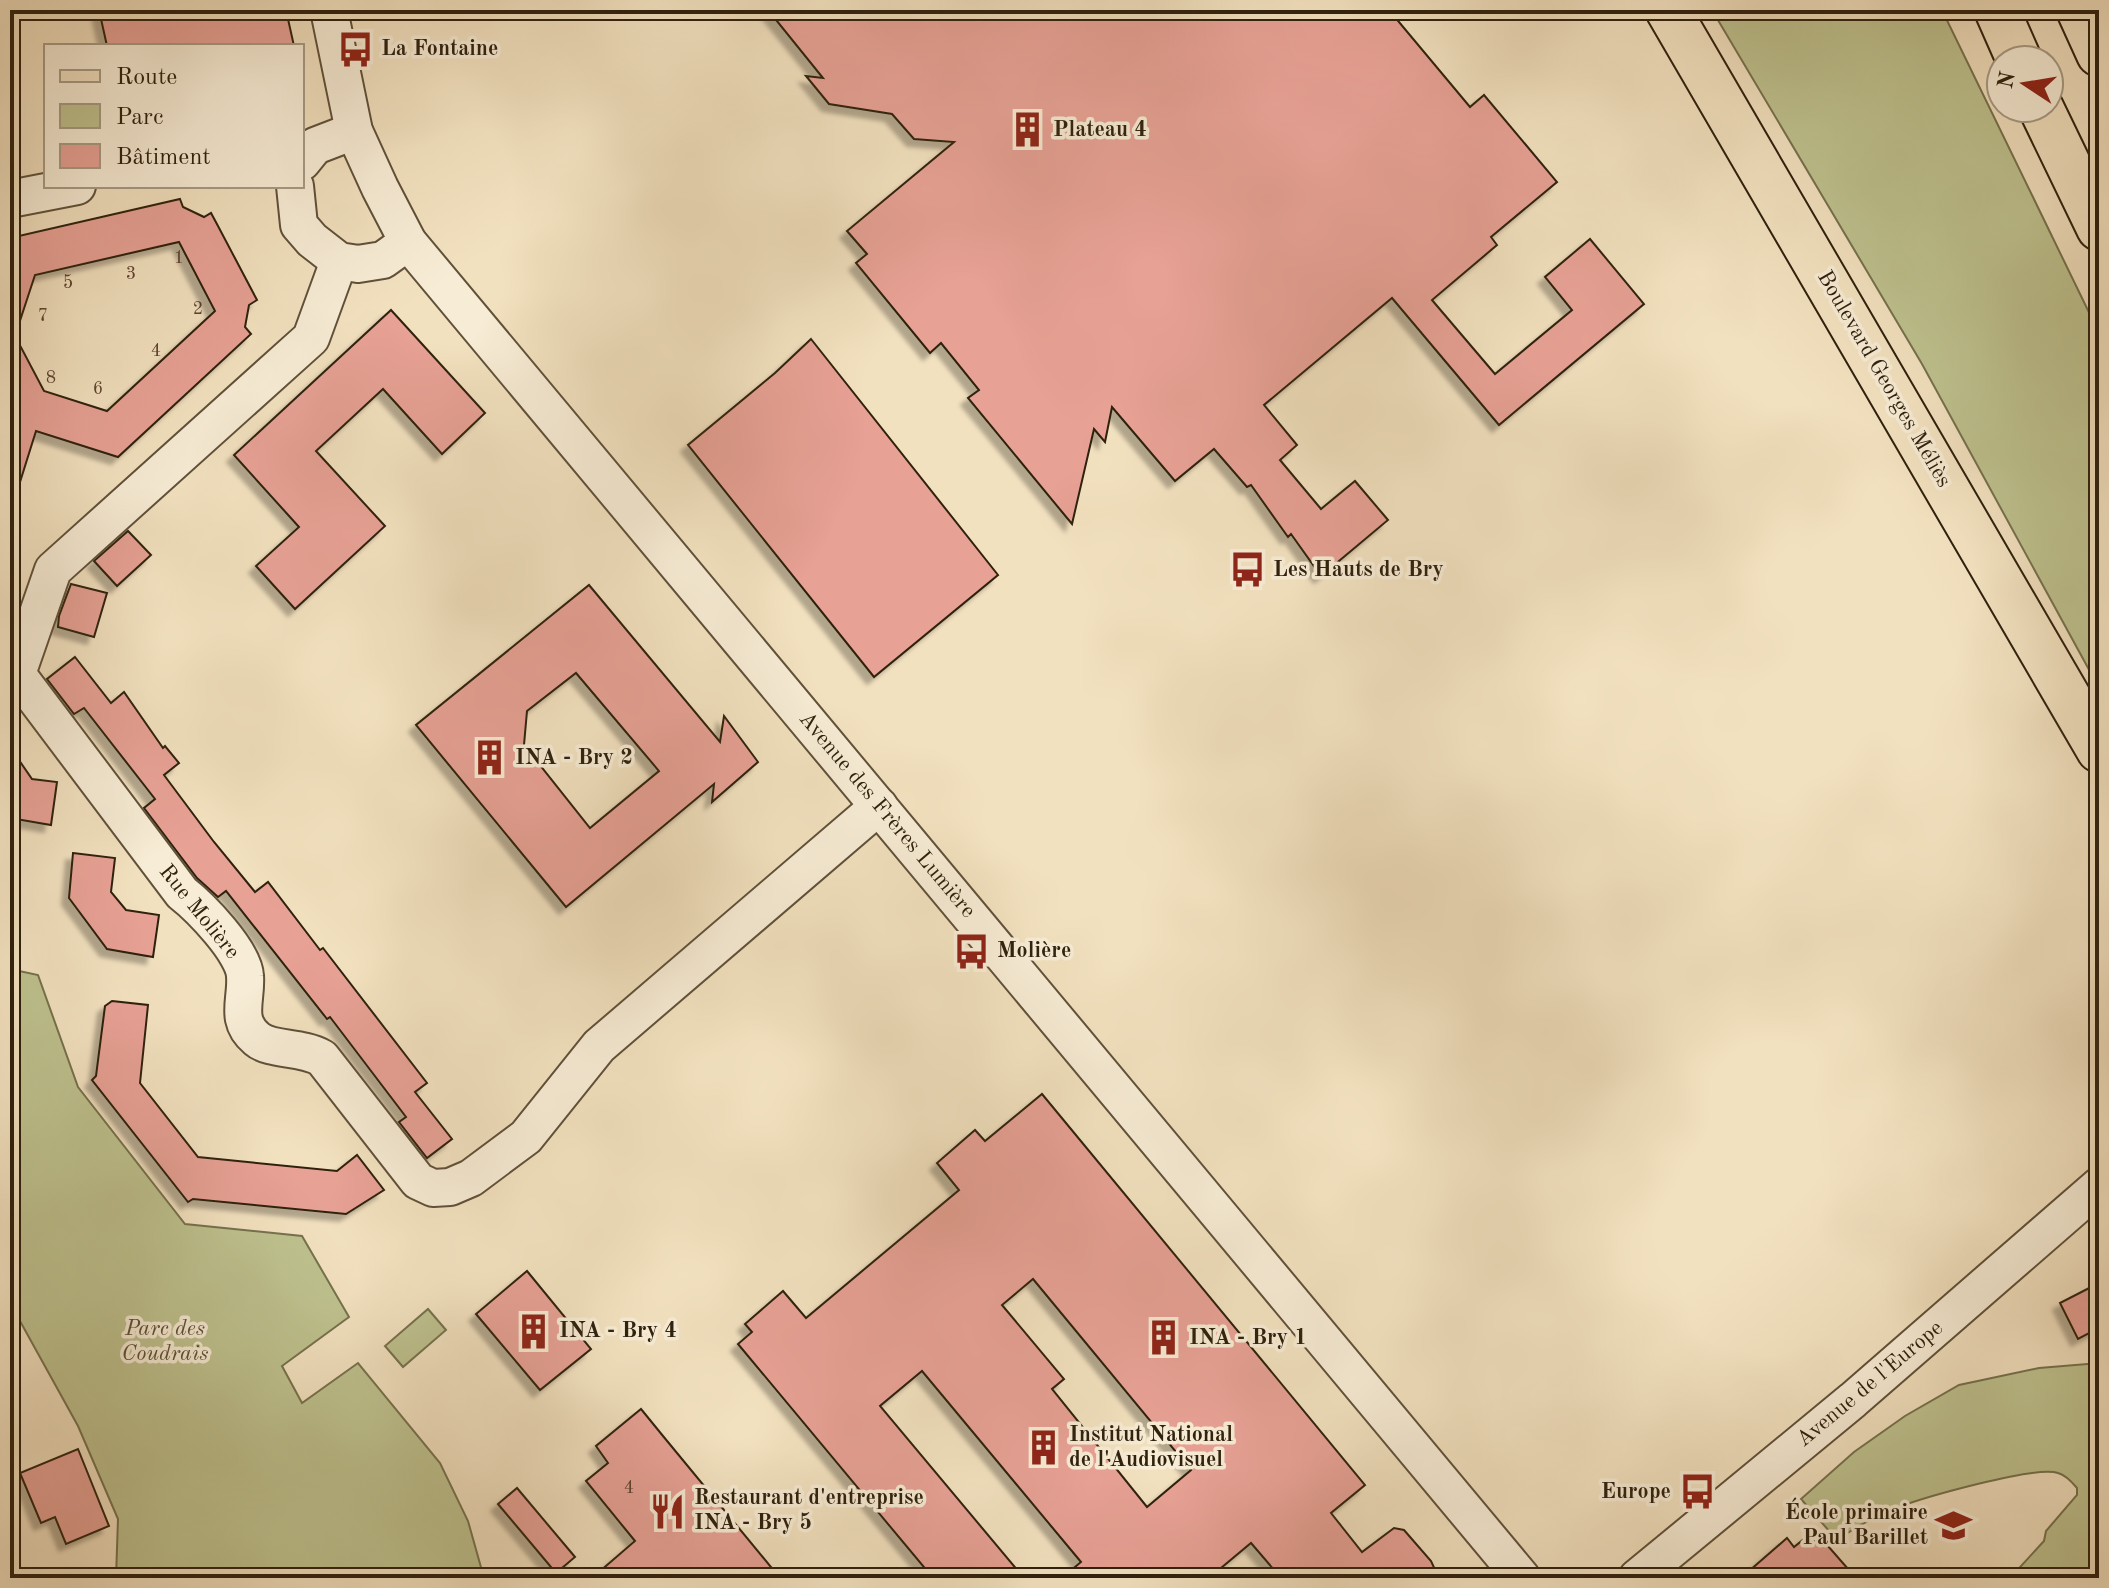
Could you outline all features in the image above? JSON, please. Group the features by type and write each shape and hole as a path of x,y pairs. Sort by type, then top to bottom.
{"main road":[{"name":"Boulevard Georges Méliès","path":"1668,10 2099,750"},
{"path":"1997,10 2012,44"},
{"path":"2079,10 2099,54"},
{"path":"2049,124 2099,228"}],"street":[{"name":"Avenue des Frères Lumière","path":"329,10 354,131 408,242 1522,1578"},
{"path":"304,160 315,146 354,131"},
{"path":"10,199 67,188"},
{"path":"295,188 299,225 312,240 339,261 358,264 383,260 408,242"},
{"name":"Rue Molière","path":"339,261 311,338 53,570 17,674 182,893 196,904 239,957 246,975 241,1005 243,1020 257,1039 269,1046 308,1051 322,1058 418,1181 433,1188 450,1187 471,1178 526,1137 599,1046 879,806"},
{"name":"Avenue de l'Europe","path":"1637,1578 1878,1380 2099,1186"}],"green space":[{"path":"1712,10 1942,10 1985,98 1985,124 1997,124 2099,333 2099,688 1922,364"},
{"name":"Parc des Coudrais","path":"10,969 38,975 78,1087 185,1224 302,1236 349,1317 282,1366 302,1403 358,1363 440,1463 468,1521 484,1578 116,1578 118,1519 78,1426 10,1303"},
{"path":"428,1309 446,1330 403,1367 385,1346"},
{"path":"2099,1363 2099,1578 2010,1578 2044,1541 2046,1531 2077,1495 2077,1488 2058,1473 2004,1478 1929,1497 1881,1515 1837,1540 1801,1499 1854,1452 1905,1416 1959,1385 2039,1368"}],"building":[{"path":"99,10 286,10 294,44 107,44"},
{"path":"768,10 1389,10 1470,107 1484,95 1557,182 1491,237 1497,245 1432,300 1495,374 1572,310 1545,277 1590,239 1644,304 1499,425 1392,298 1264,405 1297,445 1280,460 1321,509 1355,481 1388,520 1321,576 1251,485 1247,487 1214,449 1175,481 1112,407 1105,442 1094,429 1072,524 968,398 979,390 941,343 930,353 856,263 867,254 847,231 954,142 914,139 892,114 829,104 806,76 823,78"},
{"path":"180,199 183,207 204,217 211,213 257,300 249,305 245,327 251,334 118,457 36,431 15,498 10,498 10,238","holes":["179,242 215,311 107,411 44,391 15,336 35,275"]},
{"path":"391,310 485,413 442,454 383,389 316,451 385,526 295,609 256,566 299,527 234,455"},
{"path":"811,339 998,575 874,677 688,445"},
{"path":"128,531 151,555 117,586 94,561"},
{"path":"71,584 107,593 94,637 58,627"},
{"name":"INA - Bry 2","path":"589,585 720,742 724,716 758,762 712,802 714,784 566,907 416,725","holes":["576,673 659,771 590,828 524,745 527,711"]},
{"path":"75,657 111,703 124,692 163,748 165,746 179,763 164,775 214,842 255,892 268,882 427,1083 415,1092 452,1139 427,1158 399,1122 406,1117 330,1017 327,1019 226,891 218,897 197,878 144,808 155,799 84,708 74,714 47,679"},
{"path":"10,747 32,779 57,782 51,825 10,818"},
{"path":"73,853 115,858 111,892 126,910 159,915 153,957 107,949 69,898"},
{"path":"112,1001 148,1005 140,1083 198,1157 337,1171 357,1155 384,1190 346,1214 193,1199 188,1202 92,1080 96,1076 105,1006"},
{"name":"INA - Bry 1","path":"1042,1094 1365,1485 1331,1513 1362,1552 1394,1528 1404,1530 1431,1561 1439,1578 1281,1578 1251,1543 1209,1578 1062,1578 1081,1562 922,1371 880,1406 1024,1578 933,1578 738,1344 752,1332 745,1324 783,1291 806,1318 959,1190 937,1163 975,1130 985,1141","holes":["1033,1279 1191,1470 1147,1507 1052,1389 1064,1379 1002,1305"]},
{"name":"INA - Bry 4","path":"527,1271 591,1349 540,1390 476,1314"},
{"path":"2099,1283 2099,1328 2078,1339 2060,1303"},
{"name":"Restaurant d'entreprise INA - Bry 5","path":"641,1409 780,1578 592,1578 635,1541 586,1481 608,1463 596,1446"},
{"path":"78,1449 109,1526 66,1544 55,1517 41,1523 20,1473"},
{"path":"517,1488 575,1557 556,1573 498,1504"},
{"path":"1809,1535 1816,1543 1821,1538 1856,1578 1741,1578 1787,1538 1794,1547"}],"place":[{"name":"La Fontaine","path":"355,49"},
{"name":"Plateau 4","path":"1027,130"},
{"name":"Les Hauts de Bry","path":"1247,570"},
{"name":"INA - Bry 2","path":"489,758"},
{"name":"Molière","path":"971,951"},
{"name":"INA - Bry 4","path":"533,1331"},
{"name":"INA - Bry 1","path":"1163,1338"},
{"name":"Institut National de l'Audiovisuel","path":"1043,1448"},
{"name":"Europe","path":"1697,1492"},
{"name":"Restaurant d'entreprise INA - Bry 5","path":"668,1511"},
{"name":"École primaire Paul Barillet","path":"1954,1526"}]}
